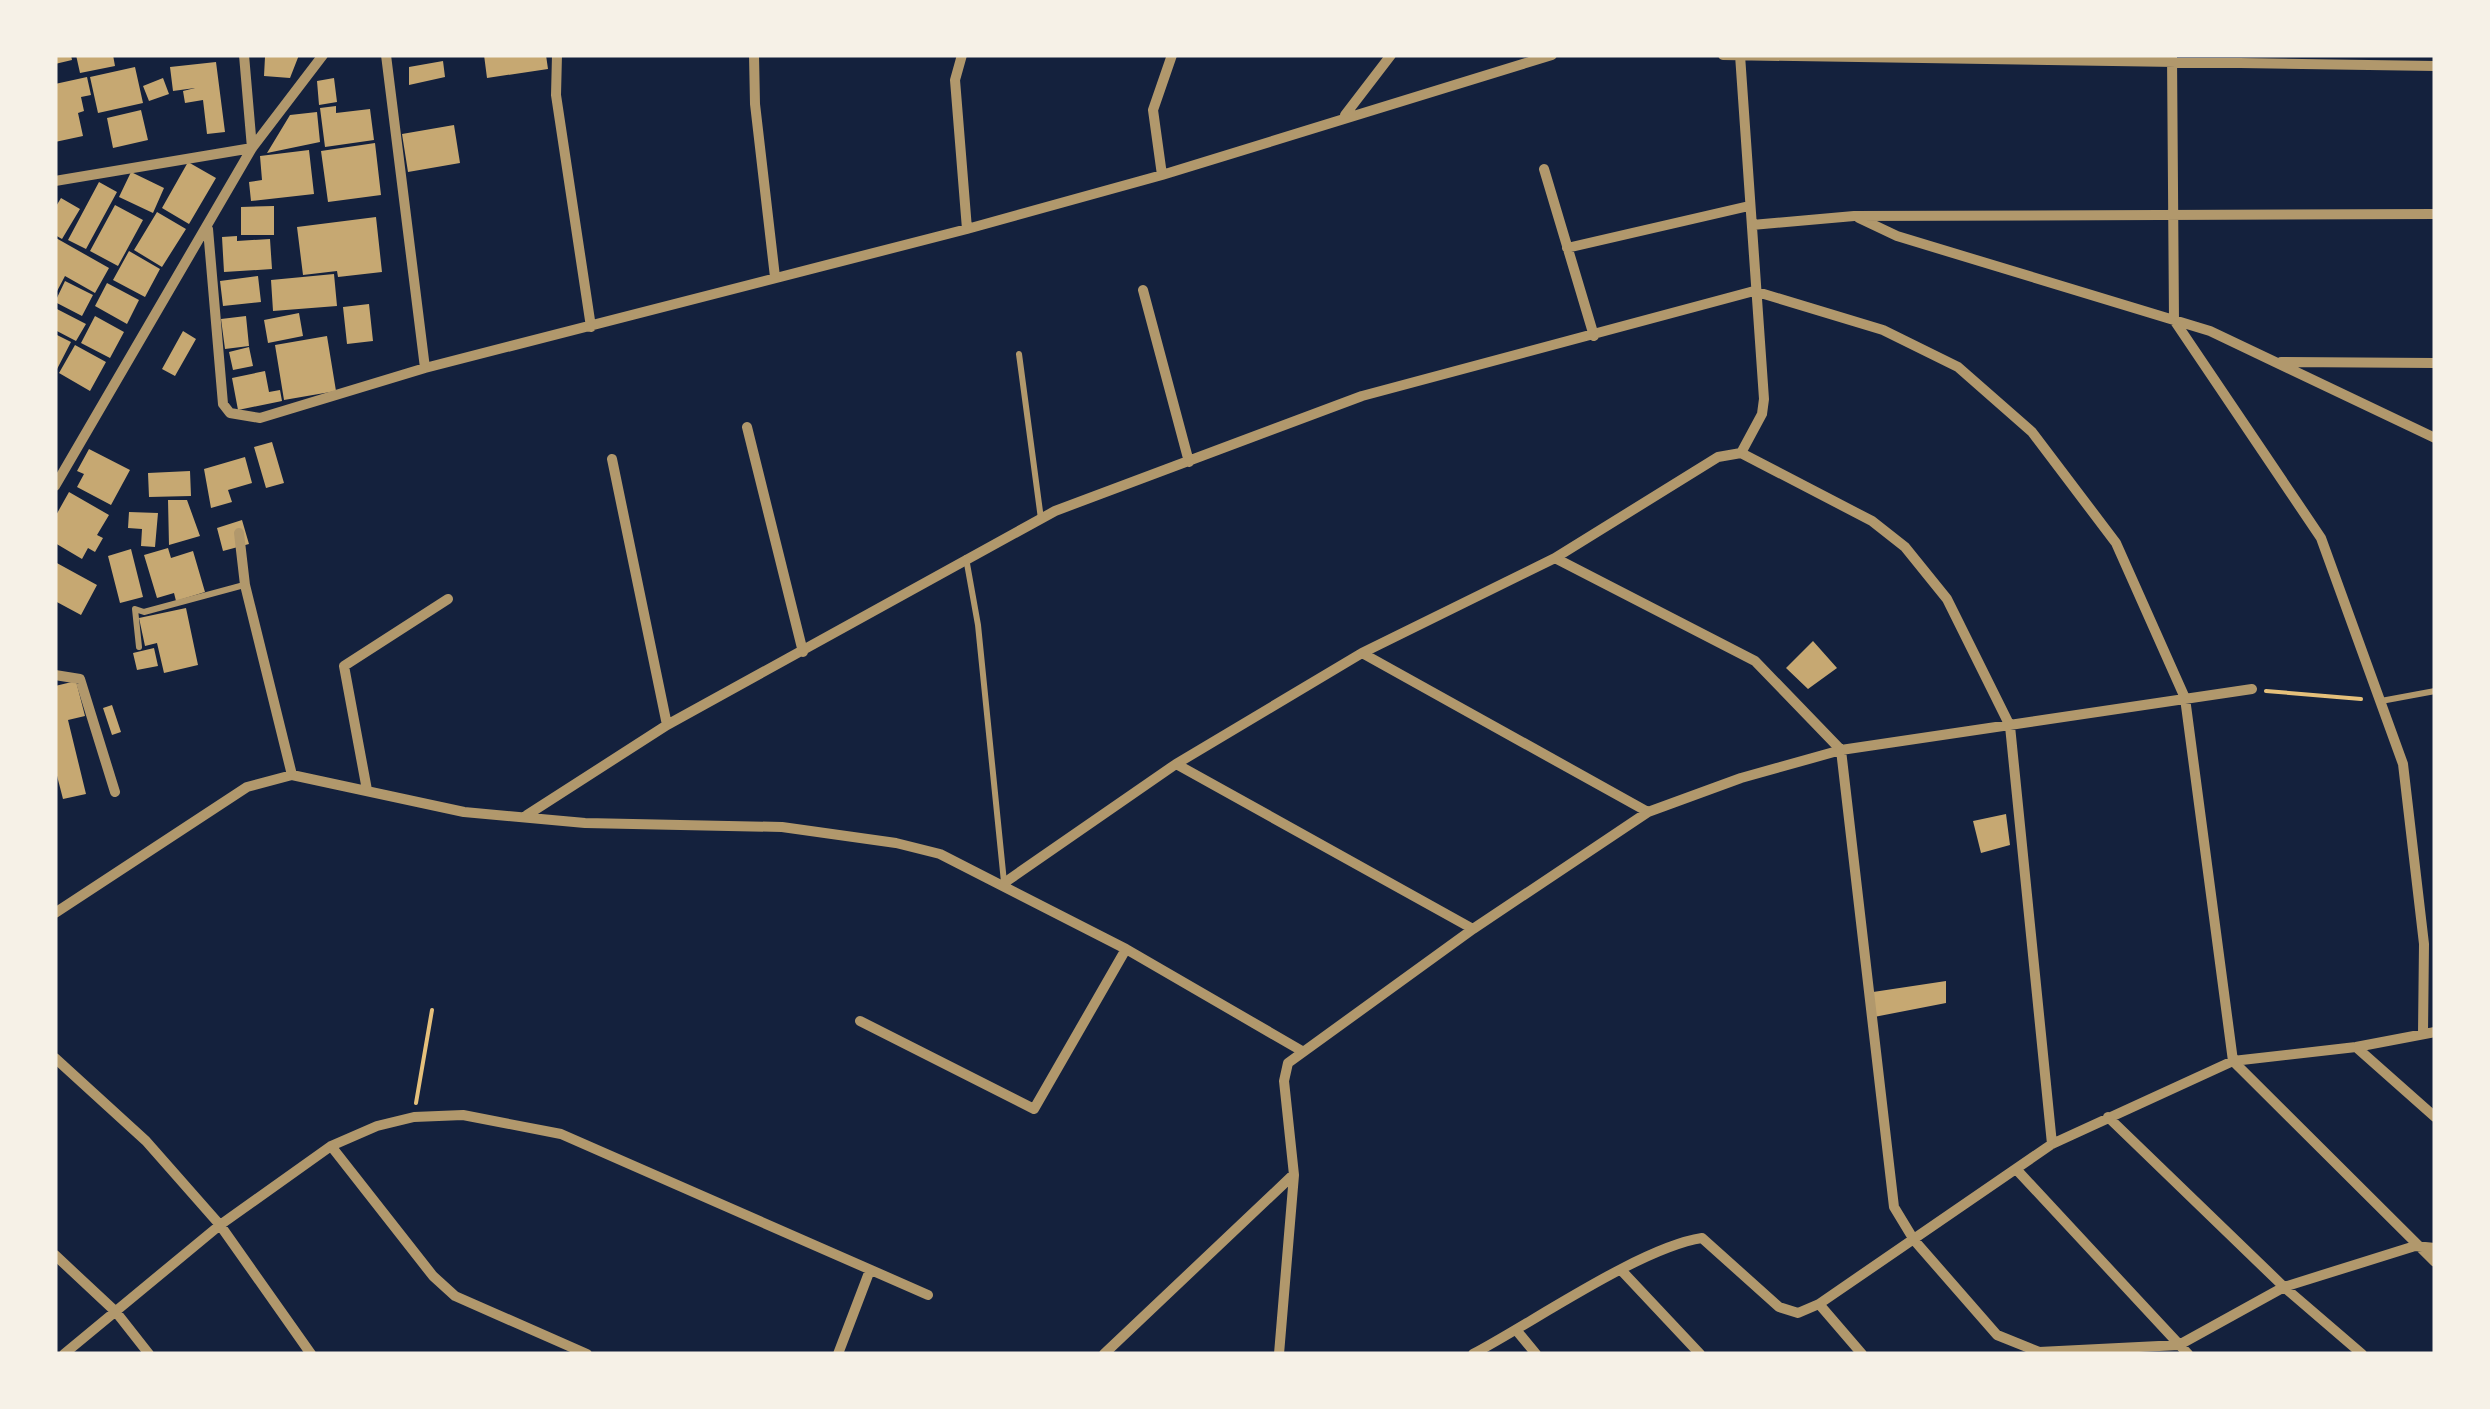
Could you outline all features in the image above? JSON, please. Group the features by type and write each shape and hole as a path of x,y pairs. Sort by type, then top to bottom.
{"street":[{"path":"244,55 252,148"},
{"path":"55,486 252,148 323,55"},
{"path":"386,55 425,368"},
{"path":"558,55 556,95 590,327"},
{"path":"754,55 755,104 776,278"},
{"path":"962,55 955,80 967,229"},
{"path":"1162,175 1153,110 1172,55"},
{"path":"1344,116 1391,55"},
{"path":"208,229 223,404 230,413 260,418 425,368 1162,175 1552,55"},
{"path":"1723,55 2172,58 2435,66"},
{"path":"1740,55 1764,407 1742,453"},
{"path":"1473,1354 1684,1240 1702,1238 1779,1307 1798,1313 1819,1304 2052,1144 2108,1116 2234,1061 2356,1047 2429,1033 2424,944 2404,764 2321,538 2174,320 2172,58"},
{"path":"55,181 252,148"},
{"path":"1544,169 1594,336"},
{"path":"1567,248 1750,206"},
{"path":"1752,225 1854,216 2435,214"},
{"path":"1854,216 1896,236 2225,337 2435,438"},
{"path":"1144,290 1189,462"},
{"path":"526,815 667,725 1041,519 1362,396 1754,291 1840,316 1920,346 1998,398 2064,470 2116,542 2185,698 2234,1061 2435,1262"},
{"path":"2277,362 2435,364"},
{"path":"747,427 803,652"},
{"path":"1004,883 1176,764 1362,653 1555,558 1718,456 1742,453 1872,521 1905,547 1952,608 2010,726 2052,1144"},
{"path":"612,460 667,725"},
{"path":"239,533 245,585 292,775"},
{"path":"1555,558 1755,661 1841,750 1894,1207 1914,1240 1997,1334 2016,1346 2039,1352 2184,1350 2284,1287 2415,1246 2435,1248"},
{"path":"367,790 344,666 448,599"},
{"path":"1362,653 1648,812"},
{"path":"55,675 80,679 115,792"},
{"path":"1279,1354 1294,1174 1284,1072 1294,1056 1473,928 1648,812 1740,778 1841,750 2252,689"},
{"path":"1176,764 1473,928"},
{"path":"55,913 246,787 292,775 464,812 603,823 750,824 881,840 928,850 1004,883 1302,1052"},
{"path":"860,1022 1034,1108 1126,949"},
{"path":"2356,1047 2435,1117"},
{"path":"55,1058 146,1141 220,1225 311,1354"},
{"path":"64,1354 220,1225 331,1146 377,1126 414,1117 463,1115 561,1134 928,1295"},
{"path":"2108,1116 2284,1287 2362,1354"},
{"path":"331,1146 433,1276 454,1296 587,1354"},
{"path":"2016,1169 2184,1350"},
{"path":"1104,1354 1294,1174"},
{"path":"55,1255 116,1312 149,1354"},
{"path":"838,1354 870,1270"},
{"path":"1622,1271 1700,1354"},
{"path":"1819,1304 1862,1354"},
{"path":"1517,1331 1536,1354"}],"lane":[{"path":"1019,354 1041,519"},
{"path":"966,558 978,625 1004,883"},
{"path":"139,647 135,609 144,612 245,585"},
{"path":"2381,701 2435,691"}],"path":[{"path":"2252,689 2381,701"},
{"path":"414,1117 432,1010"}],"building":[{"path":"55,55 71,55 72,60 55,64"},
{"path":"76,55 113,55 115,66 80,73"},
{"path":"299,55 290,78 264,76 265,57"},
{"path":"484,55 546,55 548,69 487,78"},
{"path":"443,61 445,77 409,85 409,67"},
{"path":"216,62 225,132 207,134 203,100 185,103 183,91 195,88 173,91 170,67"},
{"path":"135,67 143,103 98,113 90,77"},
{"path":"87,77 91,95 81,97 84,111 78,113 83,136 55,142 55,84"},
{"path":"163,78 169,94 149,101 143,86"},
{"path":"334,78 337,102 319,105 317,81"},
{"path":"336,106 336,113 370,109 374,140 325,147 320,108"},
{"path":"141,110 148,140 113,148 107,118"},
{"path":"317,112 320,142 267,153 290,115"},
{"path":"454,125 460,163 408,172 402,134"},
{"path":"375,143 381,195 328,202 321,151"},
{"path":"309,150 314,194 251,201 249,182 262,180 260,156"},
{"path":"188,162 216,178 189,224 162,208"},
{"path":"131,172 164,188 153,213 119,197"},
{"path":"99,182 117,192 86,249 68,240"},
{"path":"61,198 80,209 62,239 55,235 55,208"},
{"path":"115,205 143,220 118,266 90,251"},
{"path":"274,206 274,235 241,235 241,207"},
{"path":"157,212 186,229 162,267 134,250"},
{"path":"376,217 382,272 338,277 337,271 303,275 297,227"},
{"path":"237,236 237,241 270,239 272,269 224,272 222,237"},
{"path":"56,238 109,268 95,293 65,276 55,295"},
{"path":"129,251 160,269 145,297 113,280"},
{"path":"334,274 337,306 273,311 271,280"},
{"path":"258,276 261,302 223,306 220,281"},
{"path":"65,281 93,295 82,316 55,302"},
{"path":"107,283 139,300 127,324 95,306"},
{"path":"369,304 373,341 347,344 343,307"},
{"path":"55,308 86,324 76,341 55,330"},
{"path":"299,313 303,336 268,343 264,320"},
{"path":"95,316 124,332 110,358 81,343"},
{"path":"246,316 249,346 225,349 221,319"},
{"path":"183,331 196,339 175,376 162,369"},
{"path":"55,334 71,342 55,373"},
{"path":"327,336 336,391 284,400 275,345"},
{"path":"75,345 106,362 90,391 59,373"},
{"path":"249,347 253,366 233,370 229,352"},
{"path":"265,371 269,392 280,390 282,401 238,410 232,378"},
{"path":"272,442 284,483 266,488 254,447"},
{"path":"89,449 130,470 111,505 77,487 84,474 77,471"},
{"path":"245,457 252,483 228,490 232,502 211,508 204,469"},
{"path":"190,471 191,496 149,497 148,473"},
{"path":"69,492 109,515 97,535 103,538 95,552 88,548 82,559 55,543 55,517"},
{"path":"168,500 187,500 200,536 169,545"},
{"path":"129,512 158,513 155,547 141,546 142,529 128,528"},
{"path":"242,520 249,544 223,551 217,528"},
{"path":"168,548 171,558 193,551 205,592 176,601 174,593 157,598 144,555"},
{"path":"131,549 143,597 120,603 108,556"},
{"path":"55,562 97,585 81,615 55,601"},
{"path":"186,608 198,665 164,673 157,643 145,646 139,618"},
{"path":"1813,641 1837,668 1808,689 1786,668"},
{"path":"154,648 158,666 137,670 133,653"},
{"path":"76,681 85,716 68,720 86,794 63,799 55,768 55,686"},
{"path":"112,705 121,732 112,735 103,708"},
{"path":"2006,814 2010,845 1981,853 1973,821"},
{"path":"1946,981 1946,1003 1874,1017 1873,992"}]}
